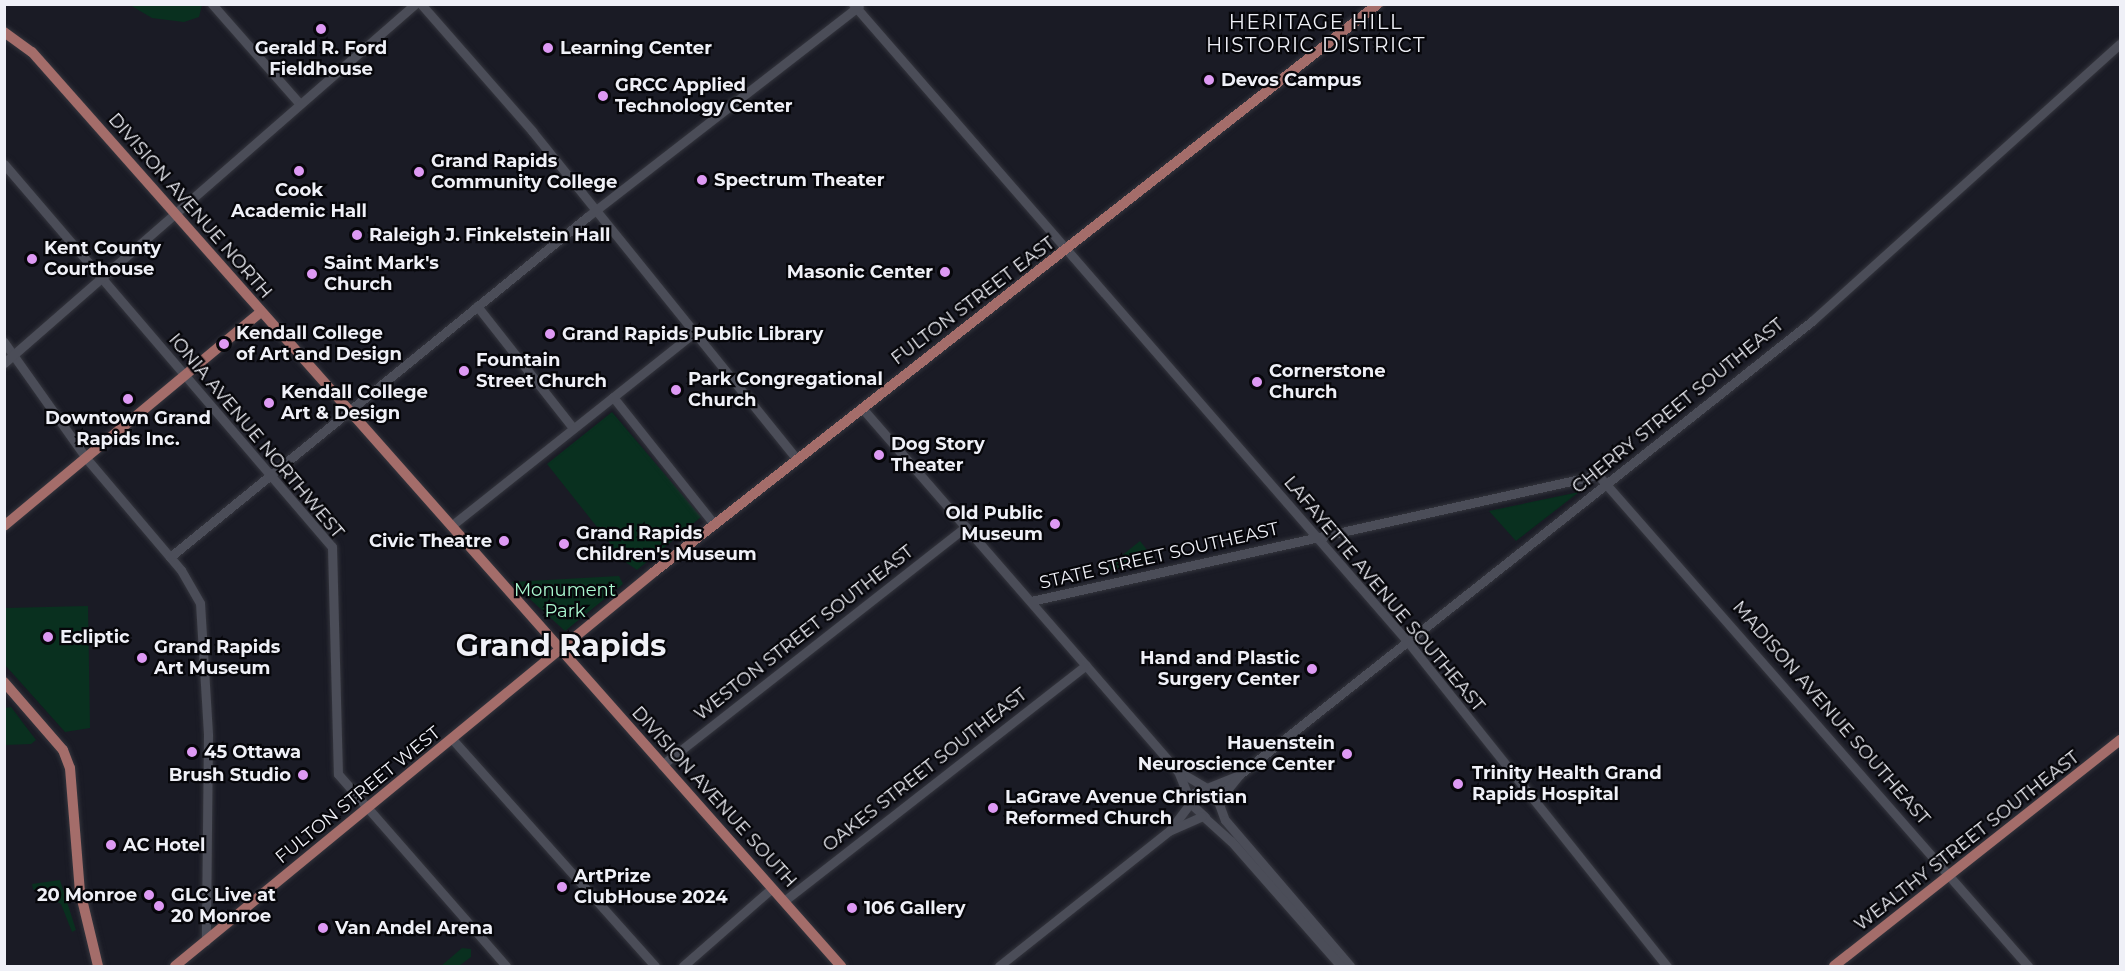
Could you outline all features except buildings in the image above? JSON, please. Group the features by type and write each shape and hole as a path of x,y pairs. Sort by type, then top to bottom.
{"main road":[{"name":"FULTON STREET EAST","path":"562,649 714,524 1066,252 1378,4"},
{"name":"DIVISION AVENUE NORTH","path":"4,32 33,52 347,410 562,649"},
{"path":"4,526 261,312"},
{"name":"FULTON STREET WEST","path":"175,966 562,649"},
{"name":"DIVISION AVENUE SOUTH","path":"562,649 841,966"},
{"path":"4,682 63,750 70,768 80,891 98,966"},
{"name":"WEALTHY STREET SOUTHEAST","path":"1834,966 2121,740"}],"street":[{"path":"212,4 300,104"},
{"path":"4,363 415,4"},
{"path":"421,4 597,210 797,459"},
{"path":"170,557 347,410 857,6"},
{"name":"LAFAYETTE AVENUE SOUTHEAST","path":"857,6 1066,252 1408,642 1667,966"},
{"name":"CHERRY STREET SOUTHEAST","path":"1203,817 1219,802 1239,775 1819,315 2121,44"},
{"name":"IONIA AVENUE NORTHWEST","path":"4,164 332,547 338,774 367,810 506,966"},
{"path":"477,306 573,428"},
{"path":"451,526 695,332"},
{"path":"4,342 15,354 86,458 195,590 202,617 210,912 206,941"},
{"path":"613,397 714,524"},
{"path":"862,408 1178,771 1205,788 1219,802 1230,826 1350,966"},
{"name":"STATE STREET SOUTHEAST","path":"1031,601 1580,478 1598,476 1609,483"},
{"name":"MADISON AVENUE SOUTHEAST","path":"1609,483 2028,966"},
{"name":"WESTON STREET SOUTHEAST","path":"663,765 966,527"},
{"name":"OAKES STREET SOUTHEAST","path":"784,901 1086,665"},
{"path":"453,740 655,966"},
{"path":"1178,771 1190,802 1341,966"},
{"name":"CHERRY STREET SOUTHEAST","path":"1205,788 1239,775"},
{"path":"999,966 1169,831 1190,802 1205,788"},
{"path":"1169,831 1203,817"},
{"path":"683,966 772,888"}],"green space":[{"path":"130,5 202,5 199,17 184,22 152,18"},
{"path":"612,412 701,517 637,570 624,561 547,464"},
{"path":"1579,492 1516,541 1489,511"},
{"path":"1140,541 1155,560 1100,573"},
{"name":"Monument Park","path":"619,576 623,584 565,631 511,582"},
{"path":"88,606 90,728 65,732 5,665 5,608"},
{"path":"11,707 36,740 31,744 5,745 5,708"},
{"path":"60,880 76,930 72,932 61,904 33,889 32,884"},
{"path":"462,948 471,949 471,957 459,966 441,966"}],"place":[{"name":"Gerald R. Ford Fieldhouse","path":"321,29"},
{"name":"Learning Center","path":"548,48"},
{"name":"Devos Campus","path":"1209,80"},
{"name":"GRCC Applied Technology Center","path":"603,96"},
{"name":"Cook Academic Hall","path":"299,171"},
{"name":"Grand Rapids Community College","path":"419,172"},
{"name":"Spectrum Theater","path":"702,180"},
{"name":"Raleigh J. Finkelstein Hall","path":"357,235"},
{"name":"Kent County Courthouse","path":"32,259"},
{"name":"Masonic Center","path":"945,272"},
{"name":"Saint Mark's Church","path":"312,274"},
{"name":"Grand Rapids Public Library","path":"550,334"},
{"name":"Kendall College of Art and Design","path":"224,344"},
{"name":"Fountain Street Church","path":"464,371"},
{"name":"Cornerstone Church","path":"1257,382"},
{"name":"Park Congregational Church","path":"676,390"},
{"name":"Downtown Grand Rapids Inc.","path":"128,399"},
{"name":"Kendall College Art & Design","path":"269,403"},
{"name":"Dog Story Theater","path":"879,455"},
{"name":"Old Public Museum","path":"1055,524"},
{"name":"Civic Theatre","path":"504,541"},
{"name":"Grand Rapids Children's Museum","path":"564,544"},
{"name":"Ecliptic","path":"48,637"},
{"name":"Grand Rapids Art Museum","path":"142,658"},
{"name":"Hand and Plastic Surgery Center","path":"1312,669"},
{"name":"45 Ottawa","path":"192,752"},
{"name":"Hauenstein Neuroscience Center","path":"1347,754"},
{"name":"Brush Studio","path":"303,775"},
{"name":"Trinity Health Grand Rapids Hospital","path":"1458,784"},
{"name":"LaGrave Avenue Christian Reformed Church","path":"993,808"},
{"name":"AC Hotel","path":"111,845"},
{"name":"ArtPrize ClubHouse 2024","path":"562,887"},
{"name":"20 Monroe","path":"149,895"},
{"name":"GLC Live at 20 Monroe","path":"159,906"},
{"name":"106 Gallery","path":"852,908"},
{"name":"Van Andel Arena","path":"323,928"}],"district":[{"name":"HERITAGE HILL HISTORIC DISTRICT","path":"1316,34"},
{"name":"Grand Rapids","path":"561,646"}]}
